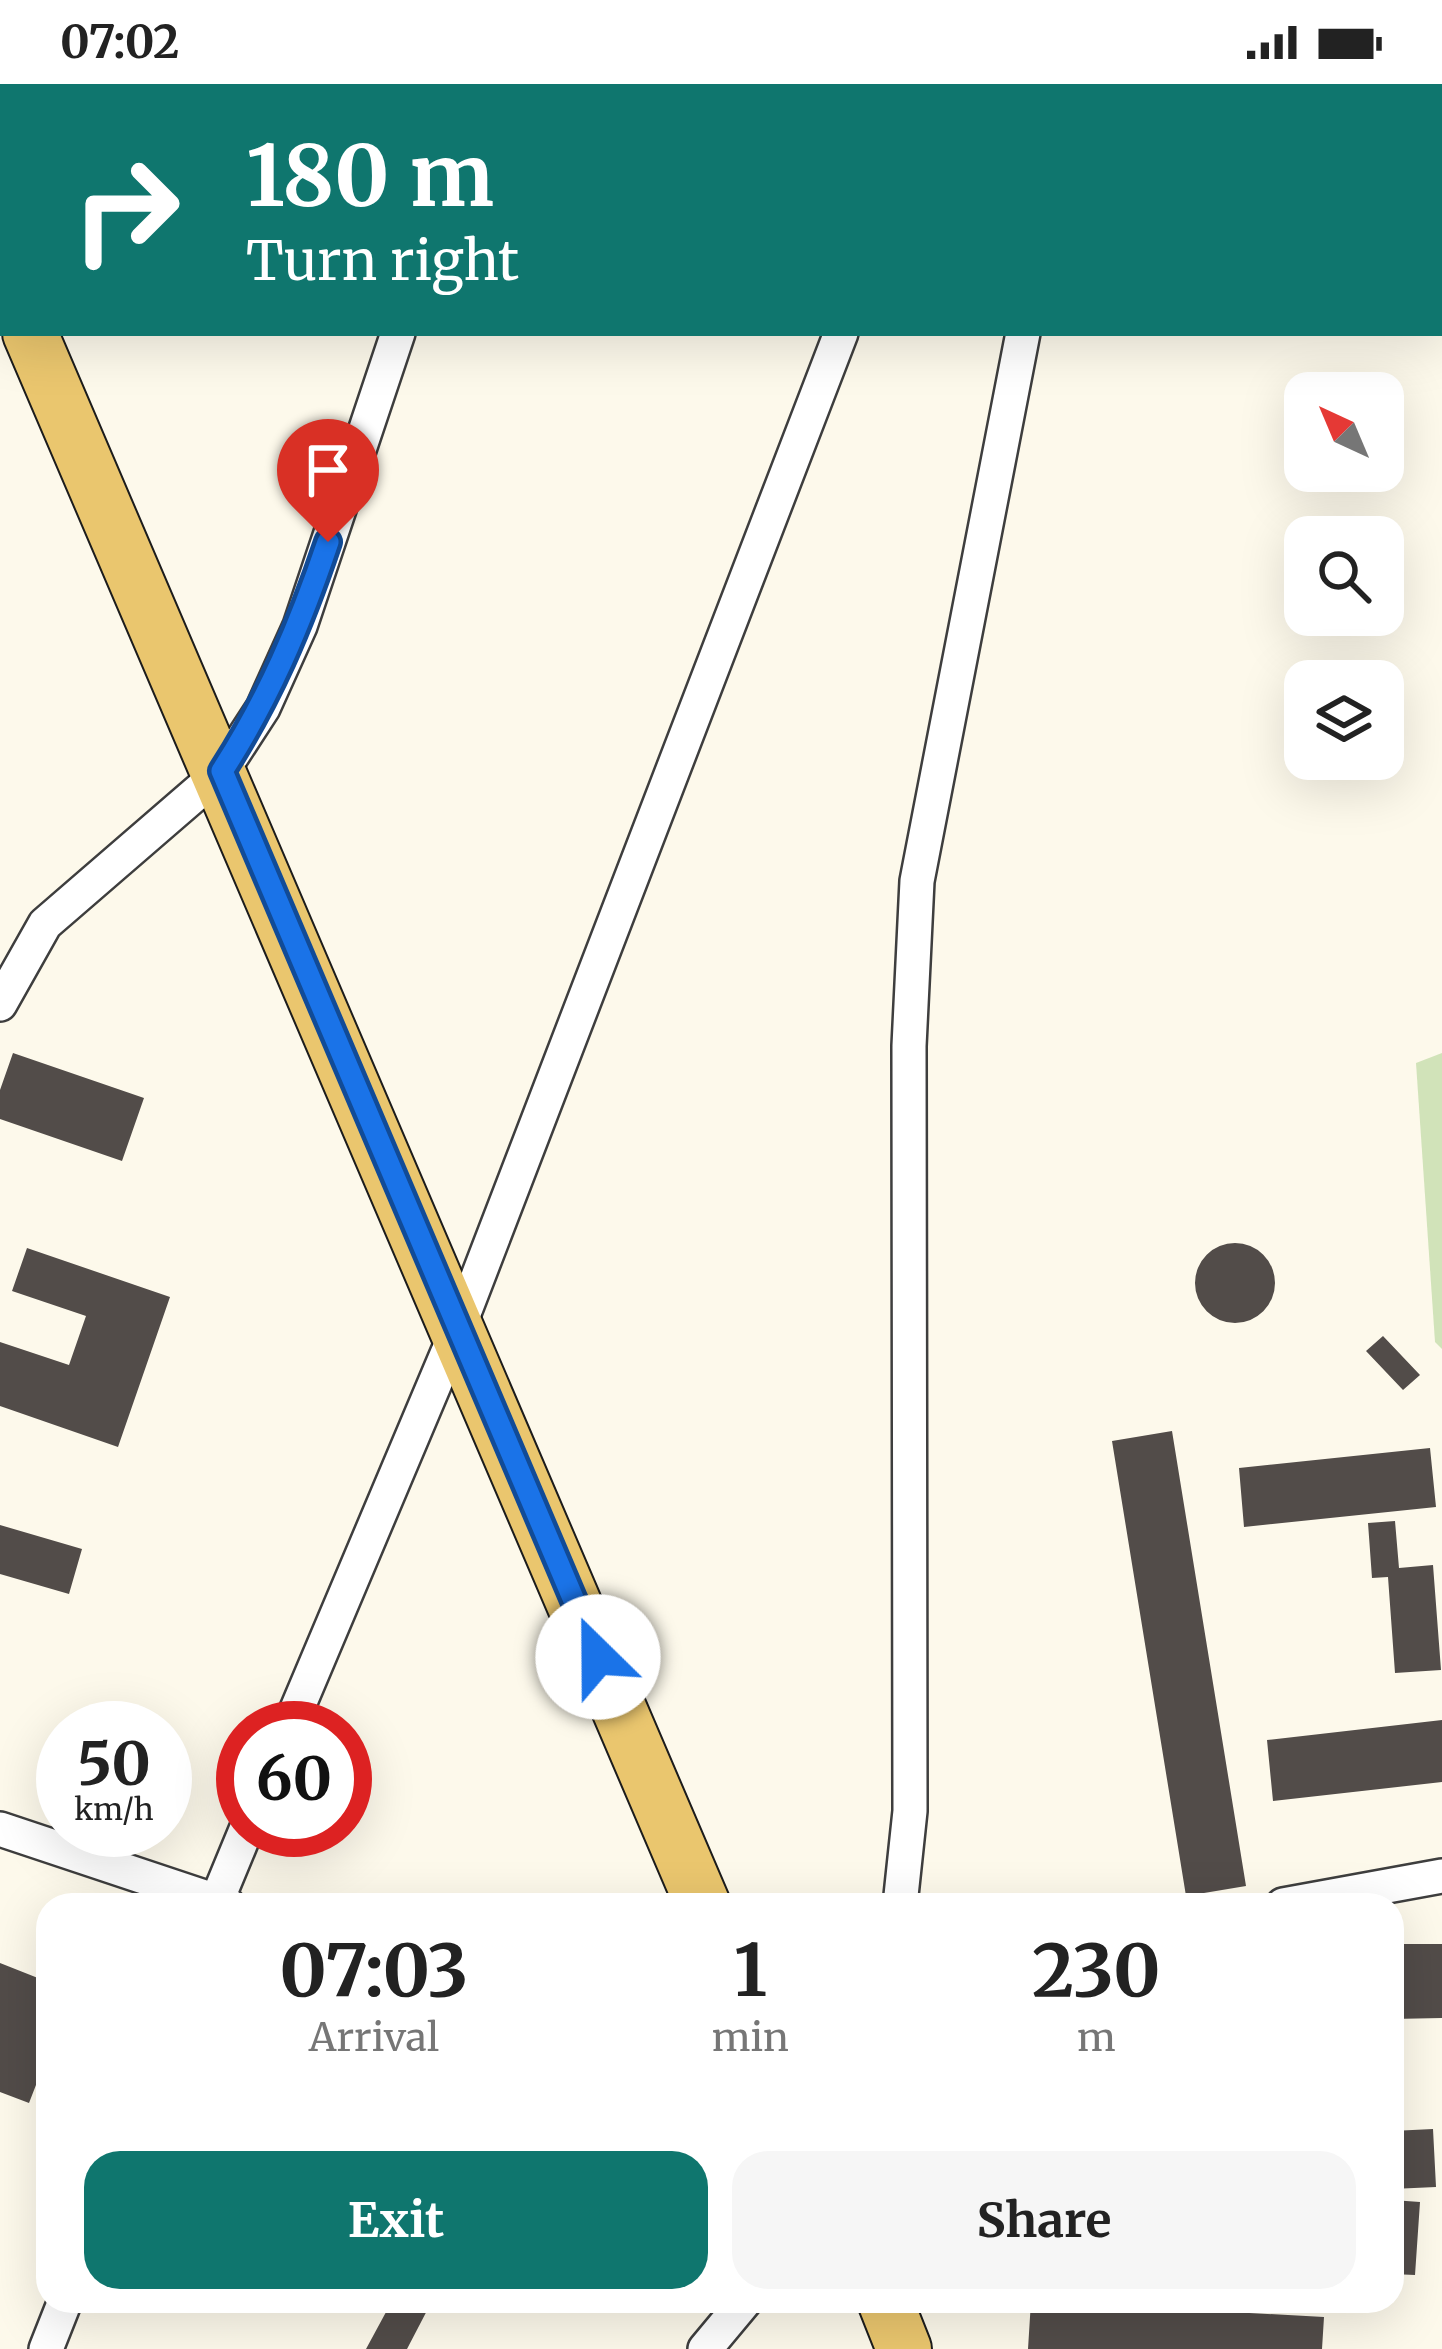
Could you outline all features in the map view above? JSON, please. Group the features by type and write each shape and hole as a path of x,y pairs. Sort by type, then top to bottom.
{"main road":[{"path":"31,336 222,771 698,1893"},
{"path":"890,2313 904,2349"}],"street":[{"path":"0,1004 45,924 222,771 263,708 300,626 397,336"},
{"path":"300,1701 459,1325 840,336"},
{"path":"901,1893 910,1811 909,1046 917,881 1022,336"},
{"path":"0,1829 188,1893"},
{"path":"224,1893 237,1857"},
{"path":"1375,1893 1442,1876"},
{"path":"46,2349 60,2313"},
{"path":"705,2349 735,2313"}],"green space":[{"path":"1442,1053 1442,1349 1435,1342 1416,1063"}],"building":[{"path":"13,1053 144,1098 122,1161 0,1119 0,1090"},
{"path":"1235,1243 1263,1255 1275,1283 1263,1311 1235,1323 1207,1311 1195,1283 1207,1255"},
{"path":"27,1248 170,1297 118,1447 0,1406 0,1342 69,1365 86,1316 12,1291"},
{"path":"1383,1336 1420,1375 1403,1390 1366,1351"},
{"path":"1172,1431 1246,1886 1186,1893 1112,1441"},
{"path":"1430,1448 1436,1507 1244,1527 1239,1468"},
{"path":"1395,1521 1399,1568 1433,1565 1441,1670 1395,1673 1388,1577 1372,1578 1368,1523"},
{"path":"0,1525 82,1549 69,1594 0,1574"},
{"path":"1442,1720 1442,1782 1273,1801 1267,1740"},
{"path":"1404,1944 1442,1944 1442,2018 1404,2019"},
{"path":"0,1963 36,1977 36,2085 29,2103 0,2092"},
{"path":"1433,2129 1436,2187 1404,2188 1404,2130"},
{"path":"1404,2201 1420,2202 1415,2275 1404,2275"},
{"path":"386,2313 426,2313 407,2349 366,2349"},
{"path":"1030,2313 1324,2317 1322,2349 1028,2349"}],"route":[{"path":"328,542 300,626 263,708 222,771 598,1657"}]}
